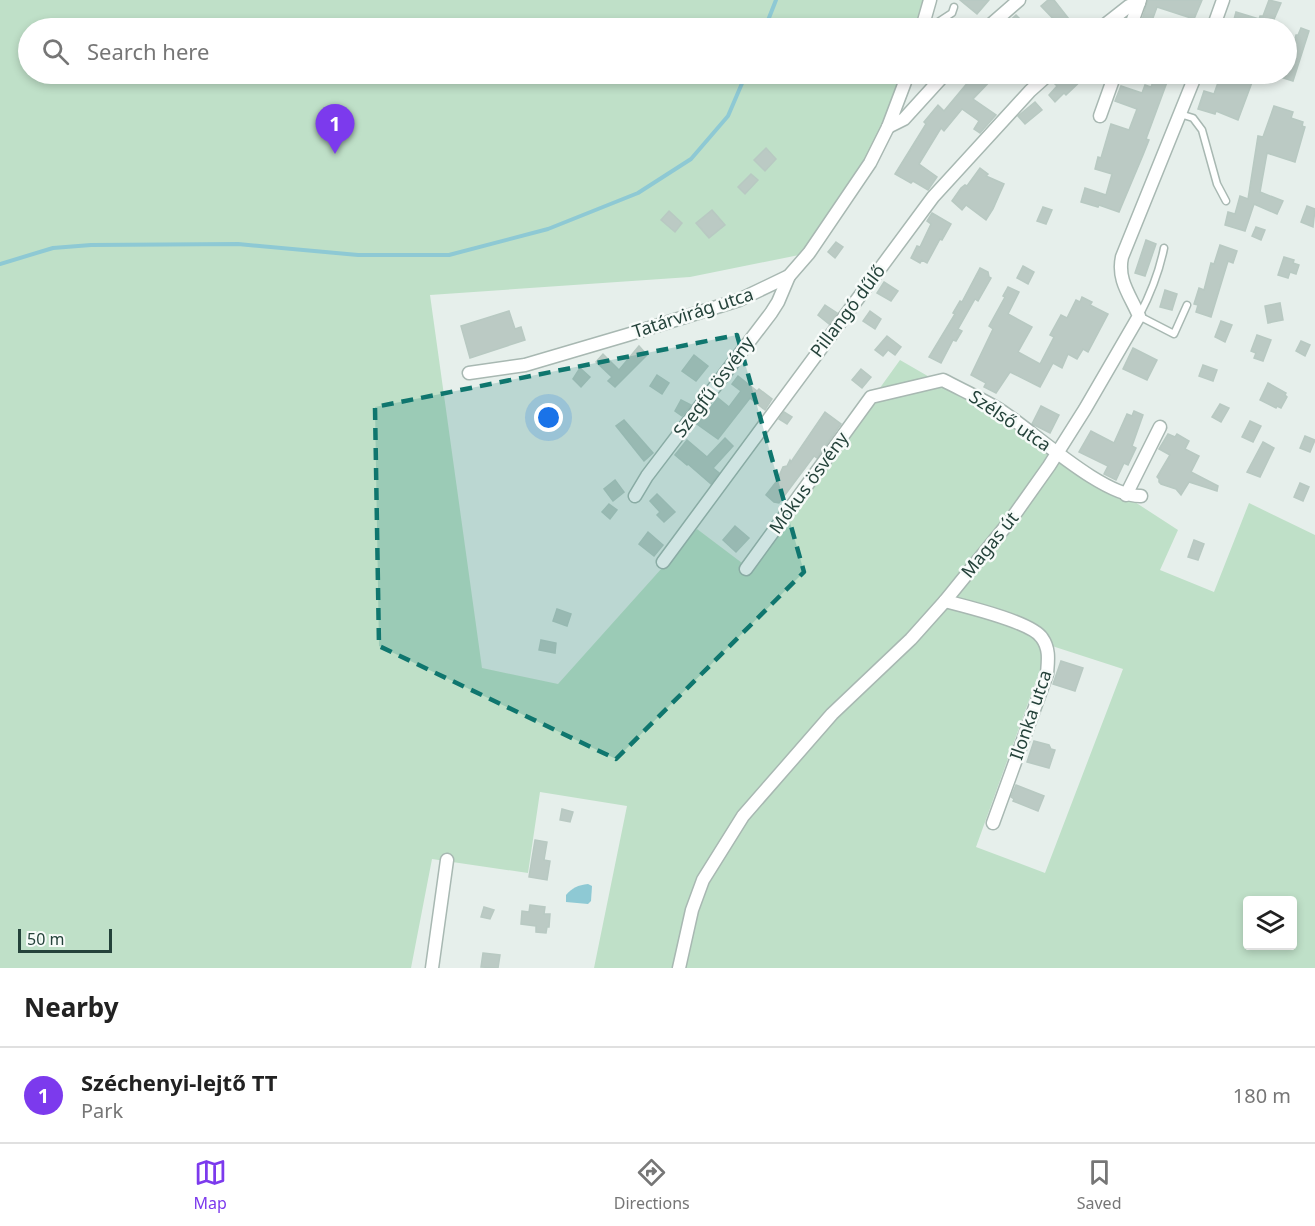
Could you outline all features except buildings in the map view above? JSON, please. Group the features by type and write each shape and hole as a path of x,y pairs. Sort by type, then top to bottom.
{"street":[{"path":"925,18 930,0"},
{"path":"998,18 1019,0"},
{"path":"1217,18 1223,0"},
{"path":"1114,18 1129,6 1139,2"},
{"path":"1133,18 1139,2"},
{"name":"Tatárvirág utca","path":"469,373 525,365 627,335 739,300 789,276 809,253 870,163 888,127 904,84"},
{"path":"888,127 904,119 936,84"},
{"name":"Pillangó dűlő","path":"663,562 933,197 1038,84"},
{"path":"1100,116 1111,84"},
{"path":"1139,316 1126,292 1119,268 1192,84"},
{"name":"Szegfű ösvény","path":"635,496 647,476 771,313 789,276"},
{"name":"Magas út","path":"679,968 692,910 703,880 743,816 832,714 911,639 1010,522 1085,409 1139,316"},
{"name":"Szélső utca","path":"871,396 943,380 1000,410 1076,466 1126,495 1141,496"},
{"name":"Mókus ösvény","path":"747,569 871,396"},
{"path":"1126,495 1160,427"},
{"name":"Ilonka utca","path":"945,601 981,611 1035,631 1042,638 1049,655 1047,674 993,823"},
{"path":"432,968 447,860"}],"lane":[{"path":"944,18 952,13 954,7"},
{"path":"1180,114 1193,118 1202,130 1217,184 1226,201"},
{"path":"1164,248 1159,273 1139,316 1174,334 1187,305"}],"highlighted area":[{"path":"737,335 804,572 616,759 379,646 375,407"}],"green space":[{"path":"0,0 930,0 925,18 18,18 18,84 904,84 888,127 809,253 690,277 430,295 482,668 558,684 697,529 750,569 900,360 1047,445 1178,530 1160,570 1214,592 1249,503 1315,535 1315,968 594,968 627,806 540,792 528,873 432,859 411,968 0,968","holes":["1049,645 1123,669 1045,873 976,847"]}],"water":[{"path":"588,884 592,886 591,901 588,904 566,902 566,895 571,890"}],"waterway":[{"path":"769,18 776,0"},
{"path":"0,264 53,248 91,245 238,244 358,255 449,255 548,229 638,193 691,159 728,116 742,84"}],"place":[{"name":"Széchenyi-lejtő TT","path":"335,154"}]}
